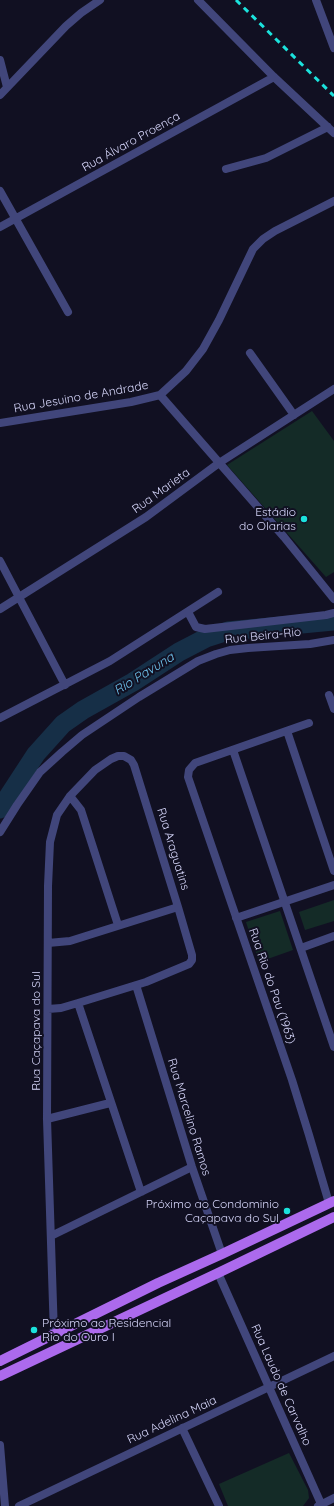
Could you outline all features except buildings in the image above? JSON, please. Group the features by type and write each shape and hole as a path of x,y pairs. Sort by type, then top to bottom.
{"main road":[{"path":"0,1361 158,1283 331,1202"},
{"path":"0,1376 218,1274 334,1217"}],"street":[{"path":"0,95 66,26 81,13 100,0"},
{"path":"198,0 274,77 334,134"},
{"path":"316,0 334,48"},
{"path":"0,60 7,87"},
{"name":"Rua Álvaro Proença","path":"0,227 274,77"},
{"path":"226,169 266,158 328,127"},
{"path":"0,191 68,312"},
{"name":"Rua Jesuino de Andrade","path":"0,423 131,402 160,395 186,371 203,348 219,320 253,250 263,239 274,231 334,201"},
{"path":"250,353 294,415"},
{"name":"Rua Marieta","path":"0,609 20,598 146,517 219,463 334,388"},
{"path":"160,395 284,536 334,599"},
{"path":"0,561 65,684"},
{"path":"0,718 110,660 218,592"},
{"path":"188,612 196,627 205,629 334,613"},
{"name":"Rua Beira-Rio","path":"0,832 40,772 62,752 82,735 139,697 198,661 230,650 310,644 334,640"},
{"path":"329,695 334,709"},
{"path":"309,723 233,750 334,1047"},
{"path":"287,731 334,872"},
{"name":"Rua Rio do Pau (1963)","path":"233,750 195,763 191,766 188,777 292,1080 331,1202"},
{"name":"Rua Caçapava do Sul","path":"54,1335 47,1119 48,870 50,842 57,815 70,796 95,770 118,756"},
{"name":"Rua Araguatins","path":"118,756 128,758 134,765 192,955 192,960 189,964 136,985"},
{"path":"70,796 77,804 83,817 118,925"},
{"path":"236,918 334,885"},
{"path":"48,943 70,941 178,907"},
{"path":"301,948 334,936"},
{"path":"48,1009 61,1008 136,985"},
{"name":"Rua Marcelino Ramos","path":"136,985 192,1167 222,1254"},
{"path":"78,1003 110,1103 141,1192"},
{"path":"47,1119 110,1103"},
{"path":"51,1236 192,1167"},
{"name":"Rua Laudo de Carvalho","path":"218,1274 321,1505"},
{"name":"Rua Adelina Maia","path":"19,1506 334,1356"},
{"path":"182,1428 219,1506"},
{"path":"0,1444 5,1506"},
{"path":"321,1505 334,1498"}],"green space":[{"name":"Estádio do Olarias","path":"312,411 334,441 334,572 326,577 227,465"},
{"path":"334,900 334,921 305,930 299,912"},
{"path":"280,911 293,950 259,962 246,922"},
{"path":"289,1453 308,1490 309,1498 303,1506 228,1506 219,1484"}],"waterway":[{"name":"Rio Pavuna","path":"0,809 36,754 63,724 83,710 133,682 179,652 206,638 228,631 334,621"}],"railway":[{"path":"236,0 334,96"}],"place":[{"name":"Estádio do Olarias","path":"304,519"},
{"name":"Próximo ao Condominio Caçapava do Sul","path":"287,1211"},
{"name":"Próximo ao Residencial Rio do Ouro I","path":"34,1330"}]}
